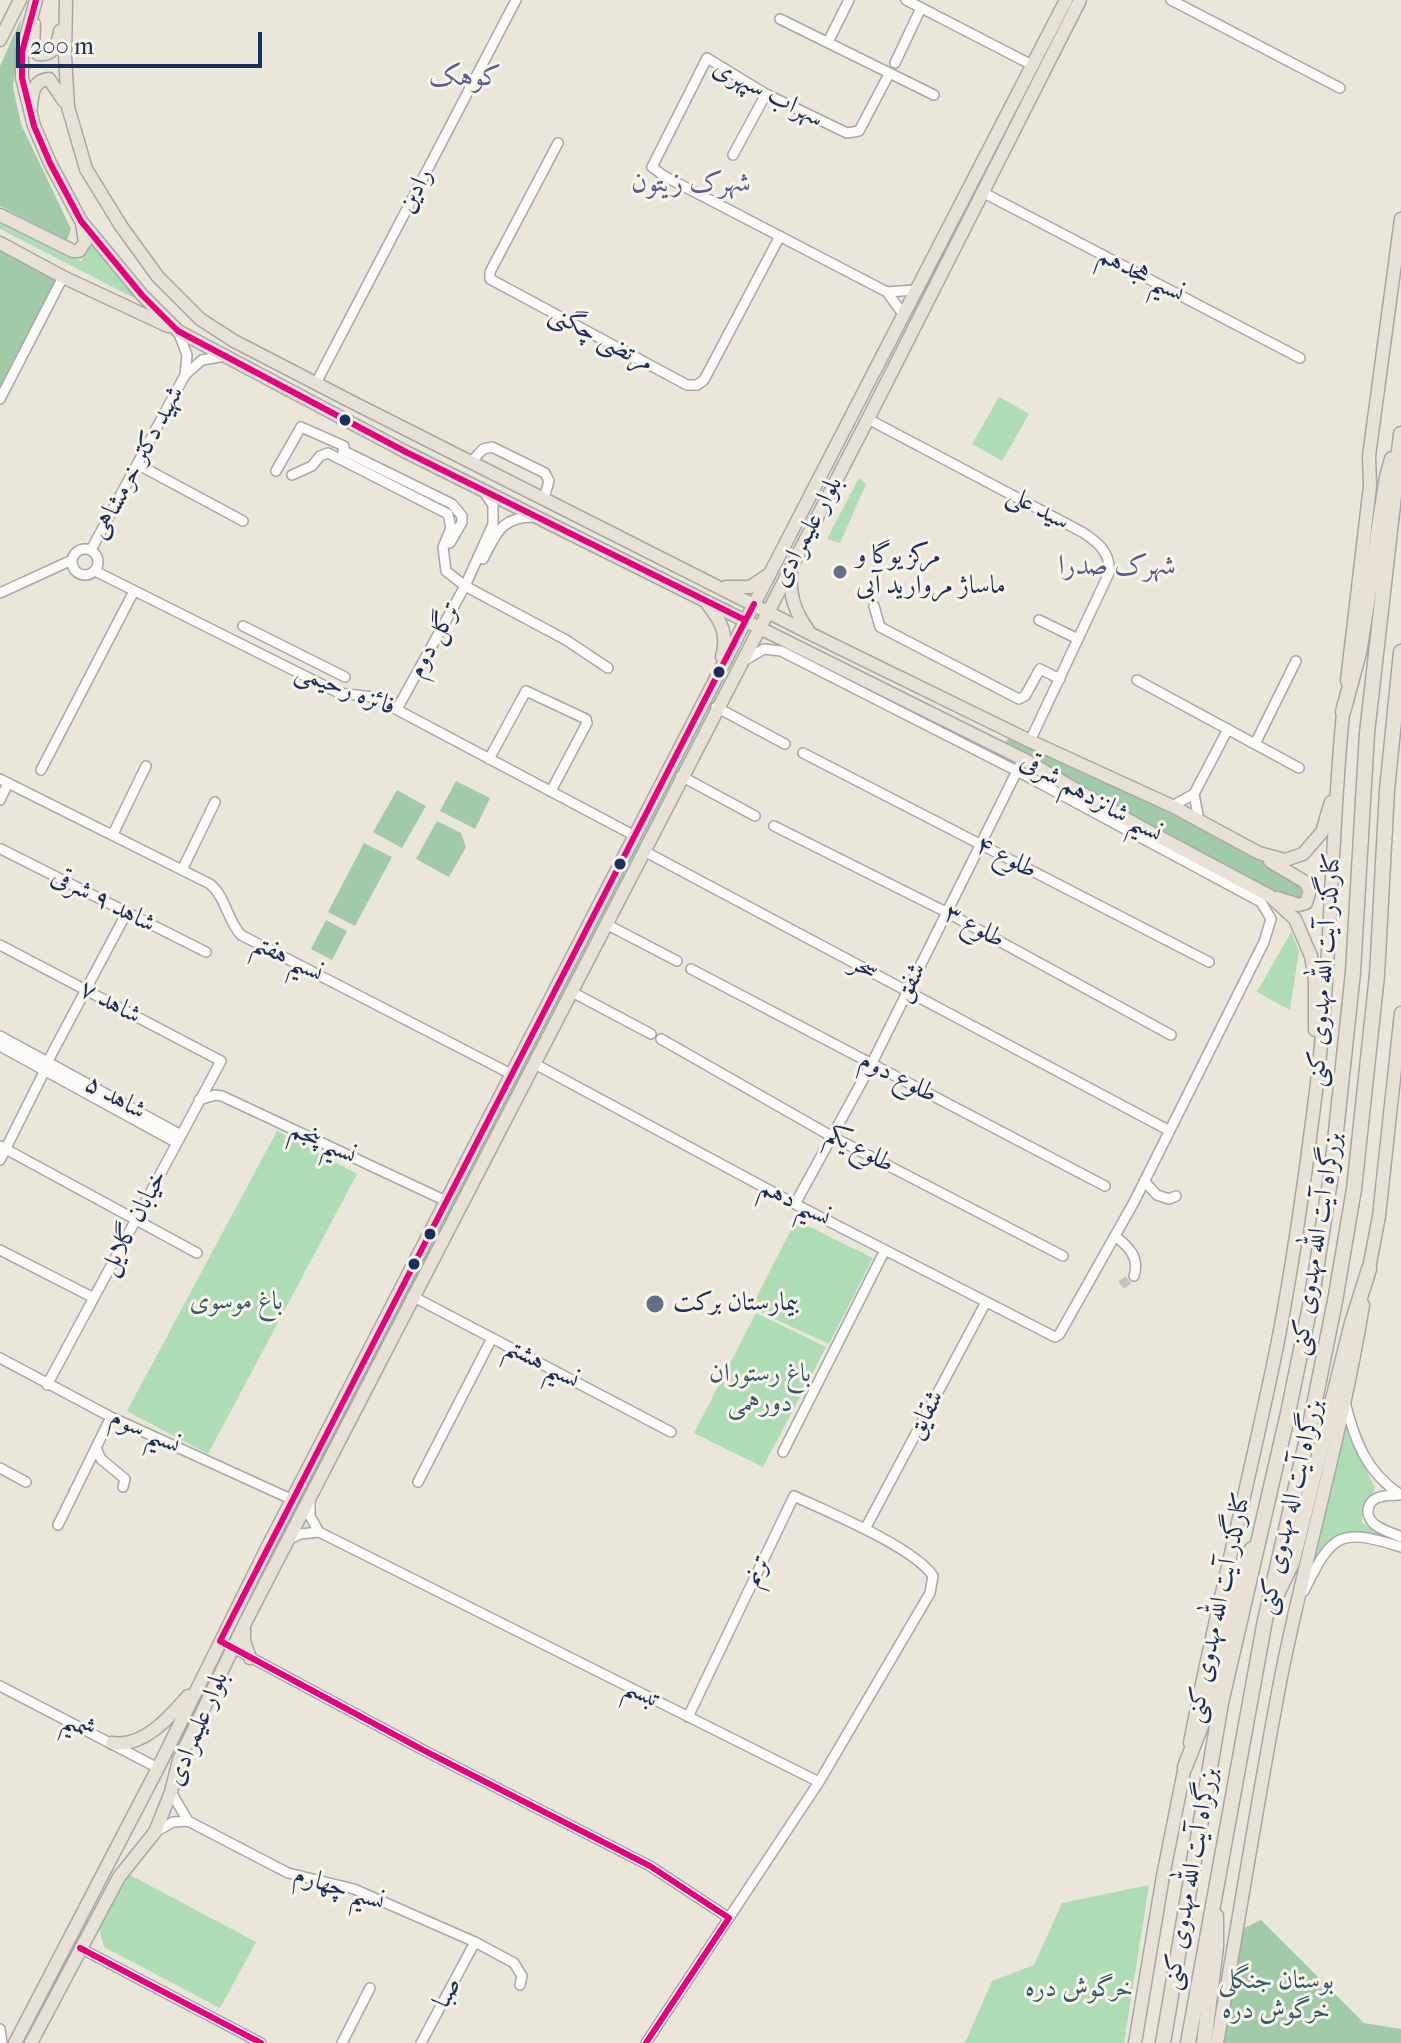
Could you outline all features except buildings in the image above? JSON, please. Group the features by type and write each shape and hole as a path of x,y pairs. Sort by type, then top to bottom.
{"highway":[{"path":"1343,712 1359,653 1387,477 1401,433"},
{"name":"بزرگراه آیت الله مهدوی کنی","path":"1163,2043 1221,1703 1312,1296 1332,1169 1353,972 1367,733 1401,433"},
{"name":"بزرگراه آیت اله مهدوی کنی","path":"1216,1884 1265,1620 1309,1430 1354,1189 1377,975 1387,790 1401,652"},
{"path":"1265,1620 1292,1563 1345,1351 1369,1269"},
{"path":"1185,1767 1204,1718 1243,1564 1259,1539"},
{"path":"1204,2043 1216,1947 1216,1884"},
{"name":"بزرگراه آیت الله مهدوی کنی","path":"1188,2043 1216,1884"}],"main road":[{"path":"0,40 20,0"},
{"path":"36,0 33,48 38,54 44,55 58,44 65,5"},
{"path":"36,0 22,52 22,78 31,113 50,163 81,221 142,295 178,331"},
{"name":"بلوار علیمرادی","path":"15,2043 1066,0"},
{"name":"بلوار علیمرادی","path":"31,2043 119,1877 155,1832 171,1792 179,1760 245,1623 716,707 868,419 1080,0"},
{"path":"65,5 68,107"},
{"path":"31,113 32,96 41,79 49,79 57,87 68,107"},
{"name":"نسیم شانزدهم شرقی","path":"68,107 86,169 121,226 178,300 234,341 833,645 1172,806 1259,853 1285,860 1299,857 1308,850 1322,832 1338,763"},
{"path":"0,215 73,251 79,251 85,242 81,221"},
{"name":"کنارگذر آیت الله مهدوی کنی","path":"1135,2043 1163,1876 1212,1633 1279,1337 1303,1187 1332,901 1343,712 1370,486 1369,456 1401,219"},
{"path":"0,243 63,277 178,331"},
{"name":"نسیم شانزدهم شرقی","path":"178,331 533,517 825,660 1270,896 1295,919 1311,956 1315,980 1314,1035 1319,1050"},
{"path":"477,464 484,480 480,488"},
{"path":"792,565 790,590 793,602 813,635"},
{"path":"717,586 750,587 773,570"},
{"path":"703,600 719,619 725,634 725,648 718,672"},
{"path":"825,660 823,649 833,645"},
{"path":"1259,853 1305,882 1310,890 1306,903 1299,905 1270,896"},
{"path":"1217,2043 1257,1801 1345,1401 1379,1216 1401,1013"},
{"path":"245,1623 244,1641 250,1658"},
{"path":"112,1743 124,1745 157,1727 200,1681"},
{"path":"137,1810 147,1804 155,1804 161,1810 162,1818"}],"street":[{"name":"رادین","path":"316,383 516,0"},
{"path":"828,42 849,0"},
{"path":"906,0 1032,65"},
{"path":"1171,0 1340,88"},
{"path":"895,63 921,8"},
{"path":"780,19 934,95"},
{"name":"سهراب سپهری","path":"889,74 859,131 847,133 766,94 707,58 652,167 887,292 903,314"},
{"path":"733,155 766,94"},
{"name":"مرتضی چگنی","path":"558,143 489,277 491,281 687,385 697,385 704,380 780,236"},
{"name":"نسیم هجدهم","path":"982,192 1300,358"},
{"path":"0,399 63,277"},
{"path":"887,292 915,290"},
{"name":"شهید دکتر خرمشاهی","path":"178,331 187,355 185,375"},
{"name":"شهید دکتر خرمشاهی","path":"91,550 185,375 202,360 225,356"},
{"name":"سید علی","path":"868,419 1097,541 1108,556 1109,573 1030,741"},
{"path":"276,471 301,427 344,446 342,455"},
{"path":"477,464 483,449 492,447 545,473 549,481 544,498"},
{"path":"292,475 312,466 324,453 342,455 455,507 462,516 462,522 445,553 446,571 465,586 566,640 608,668"},
{"path":"137,464 243,521"},
{"name":"ترگل دوم","path":"397,709 473,571 493,524 493,505 480,488"},
{"name":"ترگل دوم","path":"473,571 503,525 516,518 533,517"},
{"path":"0,593 72,560 79,550 91,550 98,560 95,571 88,575 79,574 73,568 72,560"},
{"name":"فائزه رحیمی","path":"95,571 339,693 373,697 635,836"},
{"path":"41,770 134,591"},
{"path":"874,606 874,615 880,627 1019,699 1025,696 1040,669 1060,679"},
{"path":"1039,620 1078,639"},
{"path":"243,626 345,677"},
{"path":"740,664 759,651 775,649 1020,765 1261,902 1271,919 1258,954 1115,1236 1129,1247 1136,1270 1134,1276"},
{"path":"304,676 312,661"},
{"path":"1255,744 1296,661"},
{"path":"1137,680 1299,768"},
{"path":"489,759 526,691 586,719 587,723 551,791"},
{"path":"716,707 785,744"},
{"path":"1172,806 1194,794 1228,729"},
{"name":"طلوع ۴","path":"803,753 1209,962"},
{"name":"شفق","path":"795,1204 871,1065 1020,765"},
{"path":"113,834 146,766"},
{"path":"681,776 755,816"},
{"path":"0,800 3,782"},
{"name":"نسیم هفتم","path":"3,782 183,868 217,890 234,927 241,935 513,1075"},
{"path":"1194,794 1199,820"},
{"path":"183,868 215,802"},
{"name":"طلوع ۳","path":"774,826 946,912 1171,1035"},
{"name":"شاهد ۹ شرقی","path":"1,849 206,952"},
{"name":"سحر","path":"644,851 1168,1130"},
{"path":"0,1160 3,1148 126,914"},
{"path":"606,924 677,961"},
{"name":"شاهد ۷","path":"0,945 221,1061"},
{"name":"طلوع دوم","path":"691,969 1105,1186"},
{"name":"طلوع یکم","path":"572,992 831,1136 1063,1256"},
{"path":"0,1036 47,1066"},
{"path":"0,1046 47,1066"},
{"name":"خیابان گلایل","path":"47,1385 221,1061"},
{"path":"1396,1077 1401,1061"},
{"name":"نسیم دهم","path":"535,1064 795,1204 1058,1337 1115,1236"},
{"name":"شاهد ۵","path":"47,1066 179,1139"},
{"name":"نسیم پنجم","path":"199,1100 222,1096 446,1201"},
{"path":"3,1148 197,1253"},
{"path":"1144,1181 1157,1195 1169,1199 1176,1196"},
{"path":"0,1250 94,1298"},
{"path":"783,1452 885,1250"},
{"name":"نسیم هشتم","path":"412,1296 671,1432"},
{"name":"شقایق","path":"865,1529 986,1302"},
{"path":"418,1482 492,1338"},
{"name":"نسیم سوم","path":"0,1358 111,1417 293,1500"},
{"path":"1345,1401 1364,1459 1376,1476 1400,1495"},
{"path":"58,1525 111,1417"},
{"path":"96,1448 101,1459 125,1479 123,1487"},
{"path":"0,1468 26,1482"},
{"path":"1400,1495 1377,1497 1370,1503 1367,1512 1370,1521 1378,1527 1401,1537"},
{"path":"288,1540 300,1534 319,1532 310,1516 310,1496"},
{"name":"ترنم","path":"688,1717 794,1496 865,1529"},
{"path":"646,2043 819,1782 930,1593 933,1576 926,1566 865,1529"},
{"name":"تبسم","path":"319,1532 819,1782"},
{"path":"1299,1601 1322,1556 1337,1541 1354,1536 1401,1547"},
{"path":"220,1641 650,1866 729,1918"},
{"name":"شمیم","path":"0,1686 158,1768"},
{"path":"155,1832 173,1822 188,1821 171,1792"},
{"name":"نسیم چهارم","path":"188,1821 288,1873 354,1889 475,1942 514,1963 522,1976 520,1985"},
{"name":"صبا","path":"421,2043 475,1942"},
{"path":"80,1948 261,2043"},
{"path":"342,2043 370,1988"},
{"path":"0,2029 2,2043"}],"green space":[{"path":"21,19 13,87 21,124 71,229 67,240 0,206 0,66"},
{"path":"0,220 81,261 92,246 140,301 0,229"},
{"path":"0,251 55,280 0,389"},
{"path":"999,397 1029,414 1002,461 972,444"},
{"path":"859,478 866,484 840,543 827,539"},
{"path":"735,649 739,651 236,1630 232,1629"},
{"path":"1009,737 1158,807 1267,864 1303,885 1301,897 1291,898 1275,892 1164,833 1006,742"},
{"path":"456,781 490,798 475,829 440,811"},
{"path":"397,790 426,806 402,848 373,832"},
{"path":"437,821 461,833 466,847 449,877 416,859"},
{"path":"364,843 392,857 355,926 328,912"},
{"path":"326,920 347,931 332,960 311,949"},
{"path":"1291,932 1299,951 1290,1010 1257,992"},
{"name":"باغ موسوی","path":"277,1131 357,1174 208,1454 127,1411"},
{"path":"796,1220 873,1258 829,1344 751,1308"},
{"name":"باغ رستوران دورهمی","path":"756,1313 826,1347 763,1467 694,1433"},
{"path":"1346,1414 1356,1450 1375,1488 1363,1505 1362,1522 1374,1531 1401,1540 1401,1544 1370,1534 1346,1534 1327,1545 1310,1574"},
{"path":"128,1874 256,1942 220,2008 104,1947 99,1928"},
{"name":"خرگوش دره","path":"1149,1885 1124,2043 965,2043 992,1981 1034,1965 1062,1903"},
{"name":"بوستان جنگلی خرگوش دره","path":"1261,1920 1364,2023 1401,2029 1401,2043 1221,2043 1240,1930"}],"tunnel":[{"path":"1121,1285 1134,1276"}],"transit line":[{"path":"36,0 22,52 22,78 34,126 81,221 142,295 178,331 406,452 745,620"},
{"path":"646,2043 729,1918 650,1866 425,1751 220,1641 754,604"},
{"path":"80,1948 261,2043"}],"place":[{"name":"مرکز یوگا و ماساژ مروارید آبی","path":"840,572"},
{"name":"بیمارستان برکت","path":"655,1304"}],"district":[{"name":"کوهک","path":"465,78"},
{"name":"شهرک زیتون","path":"691,184"},
{"name":"شهرک صدرا","path":"1117,567"}]}
